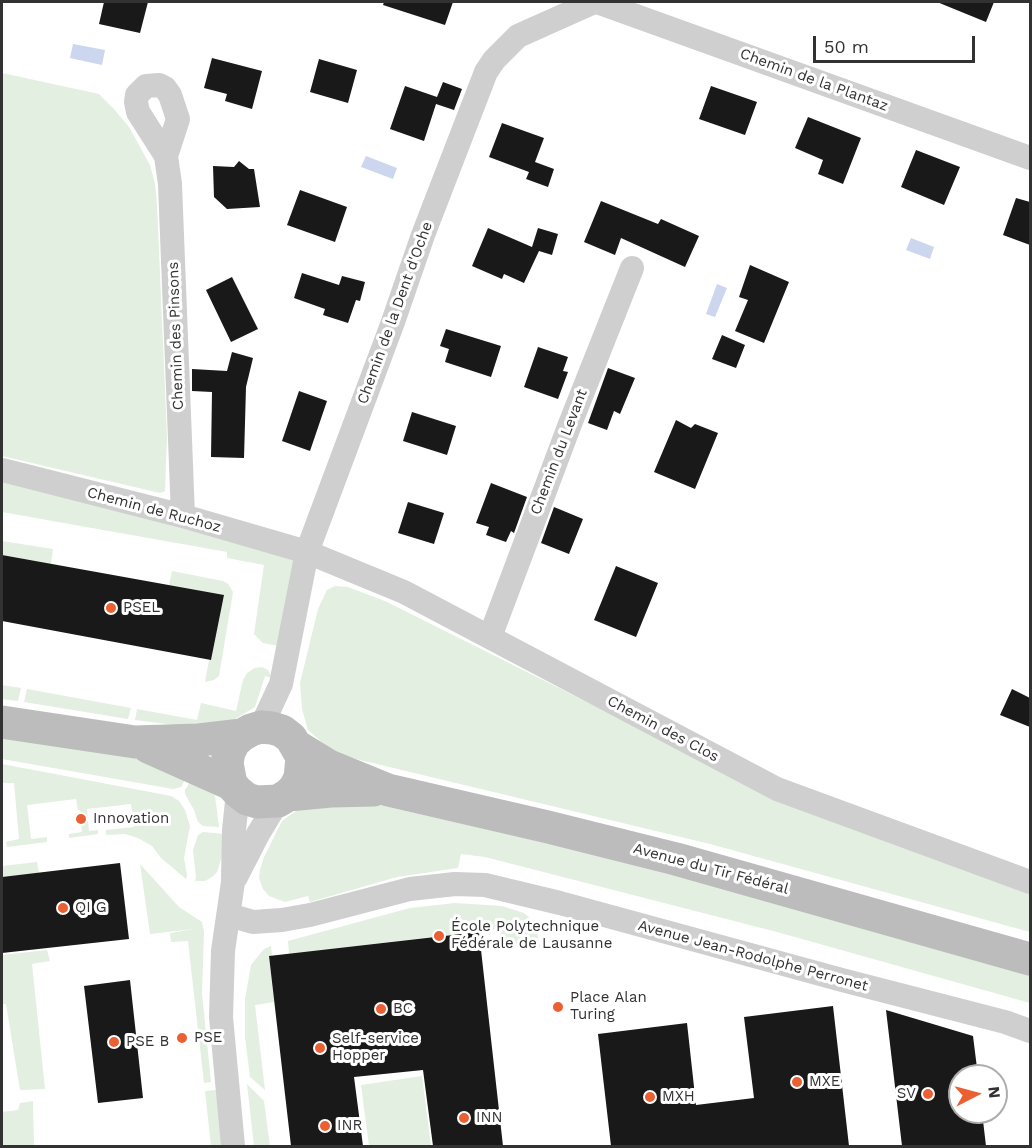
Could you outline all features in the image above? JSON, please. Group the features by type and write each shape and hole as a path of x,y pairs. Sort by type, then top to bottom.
{"main road":[{"path":"2,722 135,742 199,740 272,728 282,731 295,742 302,757 303,768 295,788 283,798 257,802 194,766 135,742"},
{"path":"235,788 228,773 229,752 251,731"},
{"name":"Avenue du Tir Fédéral","path":"295,742 330,766 388,790 676,859 1030,959"},
{"name":"Avenue du Tir Fédéral","path":"283,798 331,791 388,790"}],"street":[{"name":"Chemin de la Plantaz","path":"596,2 1030,158"},
{"name":"Chemin de la Dent d'Oche","path":"295,742 286,722 281,684 307,552 423,235 486,72 494,60 518,36 596,2"},
{"name":"Chemin des Pinsons","path":"166,156 170,184 183,516"},
{"name":"Chemin du Levant","path":"490,637 574,413 632,268"},
{"name":"Chemin de Ruchoz","path":"2,470 183,516 307,552"},
{"name":"Chemin des Clos","path":"307,552 404,592 777,789 1030,882"},
{"name":"Chemin de la Dent d'Oche","path":"251,731 281,684"},
{"path":"233,1146 221,1017 223,951 233,882 235,788"},
{"path":"233,882 258,834 283,798"},
{"name":"Avenue Jean-Rodolphe Perronet","path":"229,915 253,922 282,920 410,889 455,884 486,885 1005,1022 1030,1031"}],"green space":[{"path":"2,73 99,94 129,127 150,165 157,205 167,436 165,491 160,493 2,456"},
{"path":"2,479 297,556 279,646 263,643 254,634 264,565 227,558 227,552 2,512"},
{"path":"2,541 53,549 51,564 2,555"},
{"path":"172,571 223,581 233,592 219,676 214,680 205,682 224,596 169,585"},
{"path":"335,586 348,587 387,602 735,776 1030,892 1030,932 710,844 335,754 308,730 302,709 300,683 318,609 327,590"},
{"path":"262,667 268,670 272,678 265,676 255,707 232,721 182,726 135,720 137,709 197,720 201,703 236,711 243,680 247,673"},
{"path":"2,685 21,688 18,701 2,699"},
{"path":"27,689 131,708 128,719 24,702"},
{"path":"2,735 137,757 187,776 181,787 173,789 2,759"},
{"path":"2,764 171,796 179,801 185,810 190,826 184,858 186,879 161,858 152,846 138,838 125,834 106,835 106,830 134,827 131,804 87,809 89,831 98,830 98,834 69,838 69,834 82,832 80,810 78,810 76,799 27,805 31,839 47,837 47,842 7,847 6,842 19,839 14,783 2,783"},
{"path":"192,779 212,791 215,796 219,827 203,826 198,822 185,794"},
{"path":"354,799 691,879 1030,974 1030,1003 777,932 485,857 461,854 458,868 397,877 310,902 308,896 285,902 269,896 263,889 259,878 260,870 282,821 299,809"},
{"path":"203,832 225,834 222,856 217,872 212,877 205,881 195,881 193,850 198,835"},
{"path":"37,862 39,873 2,877 2,866"},
{"path":"140,864 179,907 202,922 204,932 202,994 211,1082 204,1083 188,941 171,942 170,933 194,929 150,934"},
{"path":"455,903 502,906 524,913 532,920 536,928 540,947 534,949 533,942 501,946 499,929 289,954 288,941 410,908"},
{"path":"271,946 272,956 269,956 274,1002 255,1005 265,1090 250,1077 245,1037 245,999 251,965 264,949"},
{"path":"47,950 50,961 32,964 45,1089 20,1090 6,1004 2,1004 2,955"},
{"path":"422,1076 431,1146 369,1146 361,1085"},
{"path":"247,1084 264,1101 270,1146 254,1146"},
{"path":"216,1090 223,1146 211,1146 205,1091"},
{"path":"33,1101 34,1146 2,1146 2,1112 18,1110 20,1103"}],"water":[{"path":"73,44 105,50 102,65 70,58"},
{"path":"366,156 397,168 393,179 361,167"},
{"path":"911,238 934,247 930,259 906,250"},
{"path":"717,284 727,288 715,317 706,314"}],"building":[{"path":"104,2 148,2 140,33 99,24"},
{"path":"384,2 453,2 445,25 383,5"},
{"path":"937,2 994,2 986,22"},
{"path":"212,58 262,71 252,109 225,101 227,94 204,88"},
{"path":"319,59 357,70 348,103 310,92"},
{"path":"443,82 462,89 454,110 436,104 424,141 390,129 405,86 437,97"},
{"path":"711,86 757,102 745,135 699,119"},
{"path":"808,117 861,138 843,184 818,174 823,160 795,148"},
{"path":"502,123 544,138 535,162 554,169 548,187 526,179 529,172 489,157"},
{"path":"916,150 960,167 944,205 901,187"},
{"path":"239,161 249,169 254,169 260,207 227,209 214,197 213,166 234,167"},
{"path":"300,190 347,207 335,242 287,225"},
{"path":"1016,198 1030,202 1030,245 1003,235"},
{"path":"601,201 658,224 661,219 699,236 685,267 621,238 615,255 584,242"},
{"path":"488,228 532,247 538,228 558,234 552,255 539,251 524,283 504,274 502,279 472,266"},
{"path":"750,265 789,282 764,343 735,331 748,300 739,297"},
{"path":"302,273 339,285 342,276 365,282 360,301 356,300 348,323 323,315 325,309 294,298"},
{"path":"232,277 258,329 231,342 206,290"},
{"path":"446,329 501,346 491,377 445,362 449,349 440,346"},
{"path":"722,335 745,345 736,368 712,359"},
{"path":"538,347 568,357 563,371 568,372 558,399 524,387"},
{"path":"232,352 253,358 246,387 244,458 211,457 212,392 192,391 192,369 227,371"},
{"path":"608,368 635,378 620,414 614,411 607,430 588,423"},
{"path":"299,391 327,401 310,451 282,441"},
{"path":"412,412 456,426 447,455 403,441"},
{"path":"676,420 691,428 695,424 718,433 695,489 654,472"},
{"path":"491,483 527,497 514,533 511,531 506,542 486,535 489,527 476,523"},
{"path":"408,502 444,513 434,544 398,533"},
{"path":"554,507 583,519 569,554 541,543"},
{"name":"PSEL","path":"2,555 224,595 211,660 2,621"},
{"path":"616,566 658,583 636,637 594,620"},
{"path":"1012,689 1030,698 1030,727 1000,715"},
{"name":"QI G","path":"120,863 129,939 2,953 2,877"},
{"name":"BC","path":"479,932 503,1146 433,1146 423,1070 354,1077 363,1146 291,1146 269,956"},
{"name":"PSE B","path":"130,980 143,1098 98,1103 84,986"},
{"path":"833,1006 849,1146 611,1146 598,1034 687,1023 696,1105 754,1098 744,1017"},
{"name":"SV","path":"886,1010 973,1036 976,1064 948,1064 948,1124 983,1124 986,1146 902,1146"}],"place":[{"name":"PSEL","path":"111,608"},
{"name":"Innovation","path":"81,819"},
{"name":"QI G","path":"63,908"},
{"name":"École Polytechnique Fédérale de Lausanne","path":"439,936"},
{"name":"Place Alan Turing","path":"558,1007"},
{"name":"BC","path":"381,1009"},
{"name":"PSE","path":"182,1038"},
{"name":"PSE B","path":"114,1042"},
{"name":"Self-service Hopper","path":"320,1048"},
{"name":"MXE","path":"797,1082"},
{"name":"SV","path":"928,1094"},
{"name":"MXH","path":"650,1097"},
{"name":"INN","path":"464,1118"},
{"name":"INR","path":"325,1126"}]}
